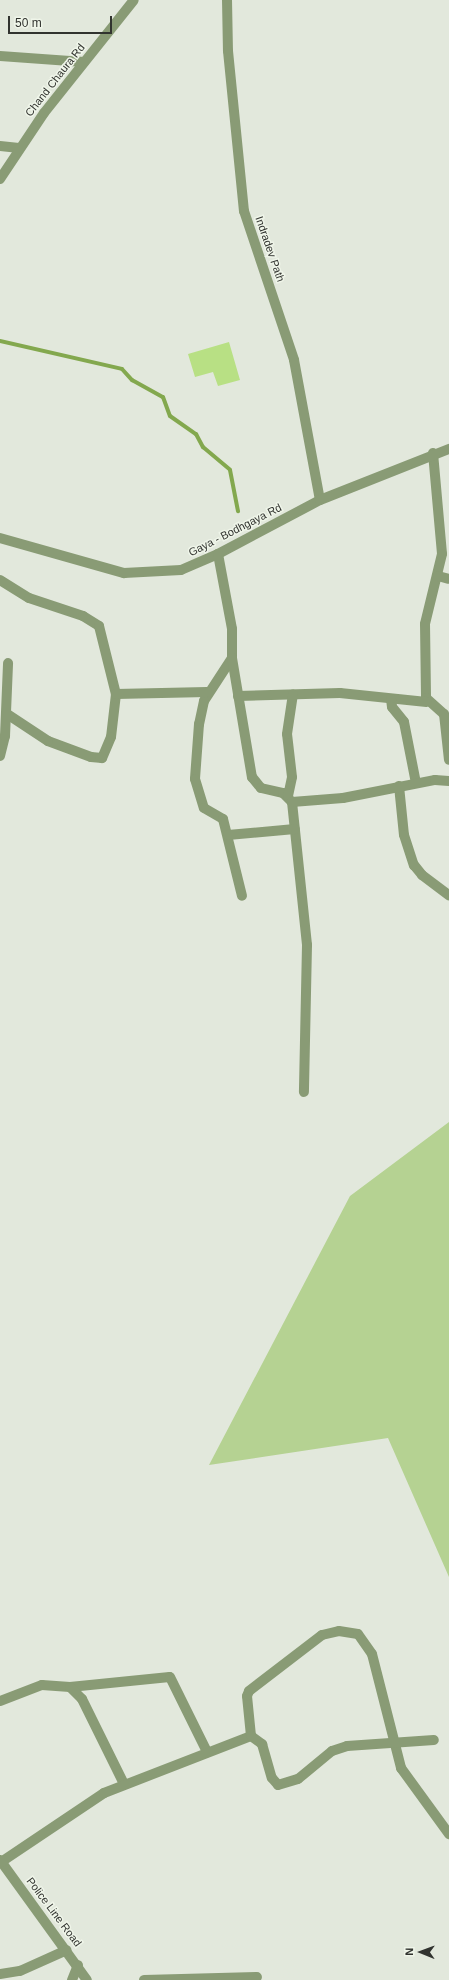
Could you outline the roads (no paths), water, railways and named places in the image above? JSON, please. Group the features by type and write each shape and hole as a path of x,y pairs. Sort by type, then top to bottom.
{"street":[{"name":"Chand Chaura Rd","path":"0,179 19,148 84,62 134,0"},
{"name":"Indradev Path","path":"227,0 228,51 244,211 294,360 320,500"},
{"path":"0,56 84,62"},
{"path":"0,146 19,148"},
{"name":"Gaya - Bodhgaya Rd","path":"0,538 24,542 88,565 137,575 181,570 218,554 320,500 433,454 449,449"},
{"path":"427,702 424,624 438,576 442,554 433,454"},
{"path":"218,554 232,629 232,658 252,777 261,788 290,799 343,798 416,783 449,781"},
{"path":"438,576 449,579"},
{"path":"0,580 29,598 83,616 99,626 116,694 111,737 102,758 91,757 48,741 7,714"},
{"path":"232,658 207,692 199,724 196,785 204,808 219,815 228,836 242,896"},
{"path":"0,755 7,714 8,662"},
{"path":"116,694 207,692"},
{"path":"238,696 340,693 427,702 444,714 449,755"},
{"path":"293,694 287,734 292,769 290,799 295,829 307,945 304,1092"},
{"path":"391,698 392,707 404,722 416,783"},
{"path":"400,786 404,835 414,865 422,875 449,895"},
{"path":"228,836 295,829"},
{"path":"434,1740 394,1742 347,1746 332,1751 298,1779 278,1785 272,1778 262,1744 251,1736 247,1696 249,1691 322,1635 330,1631 350,1631 367,1643 372,1654 394,1742 396,1757 409,1781 449,1834"},
{"path":"0,1701 42,1686 70,1687 170,1677 206,1752"},
{"path":"70,1687 82,1698 124,1784"},
{"path":"1,1861 89,1802 124,1784 251,1736"},
{"name":"Police Line Road","path":"1,1861 78,1965 87,1980"},
{"path":"0,1974 20,1971 67,1950"},
{"path":"72,1980 78,1965"},
{"path":"144,1980 258,1976"}],"waterway":[{"path":"0,341 122,369 132,380 163,397 170,416 196,434 203,447 230,470 238,511"}]}
